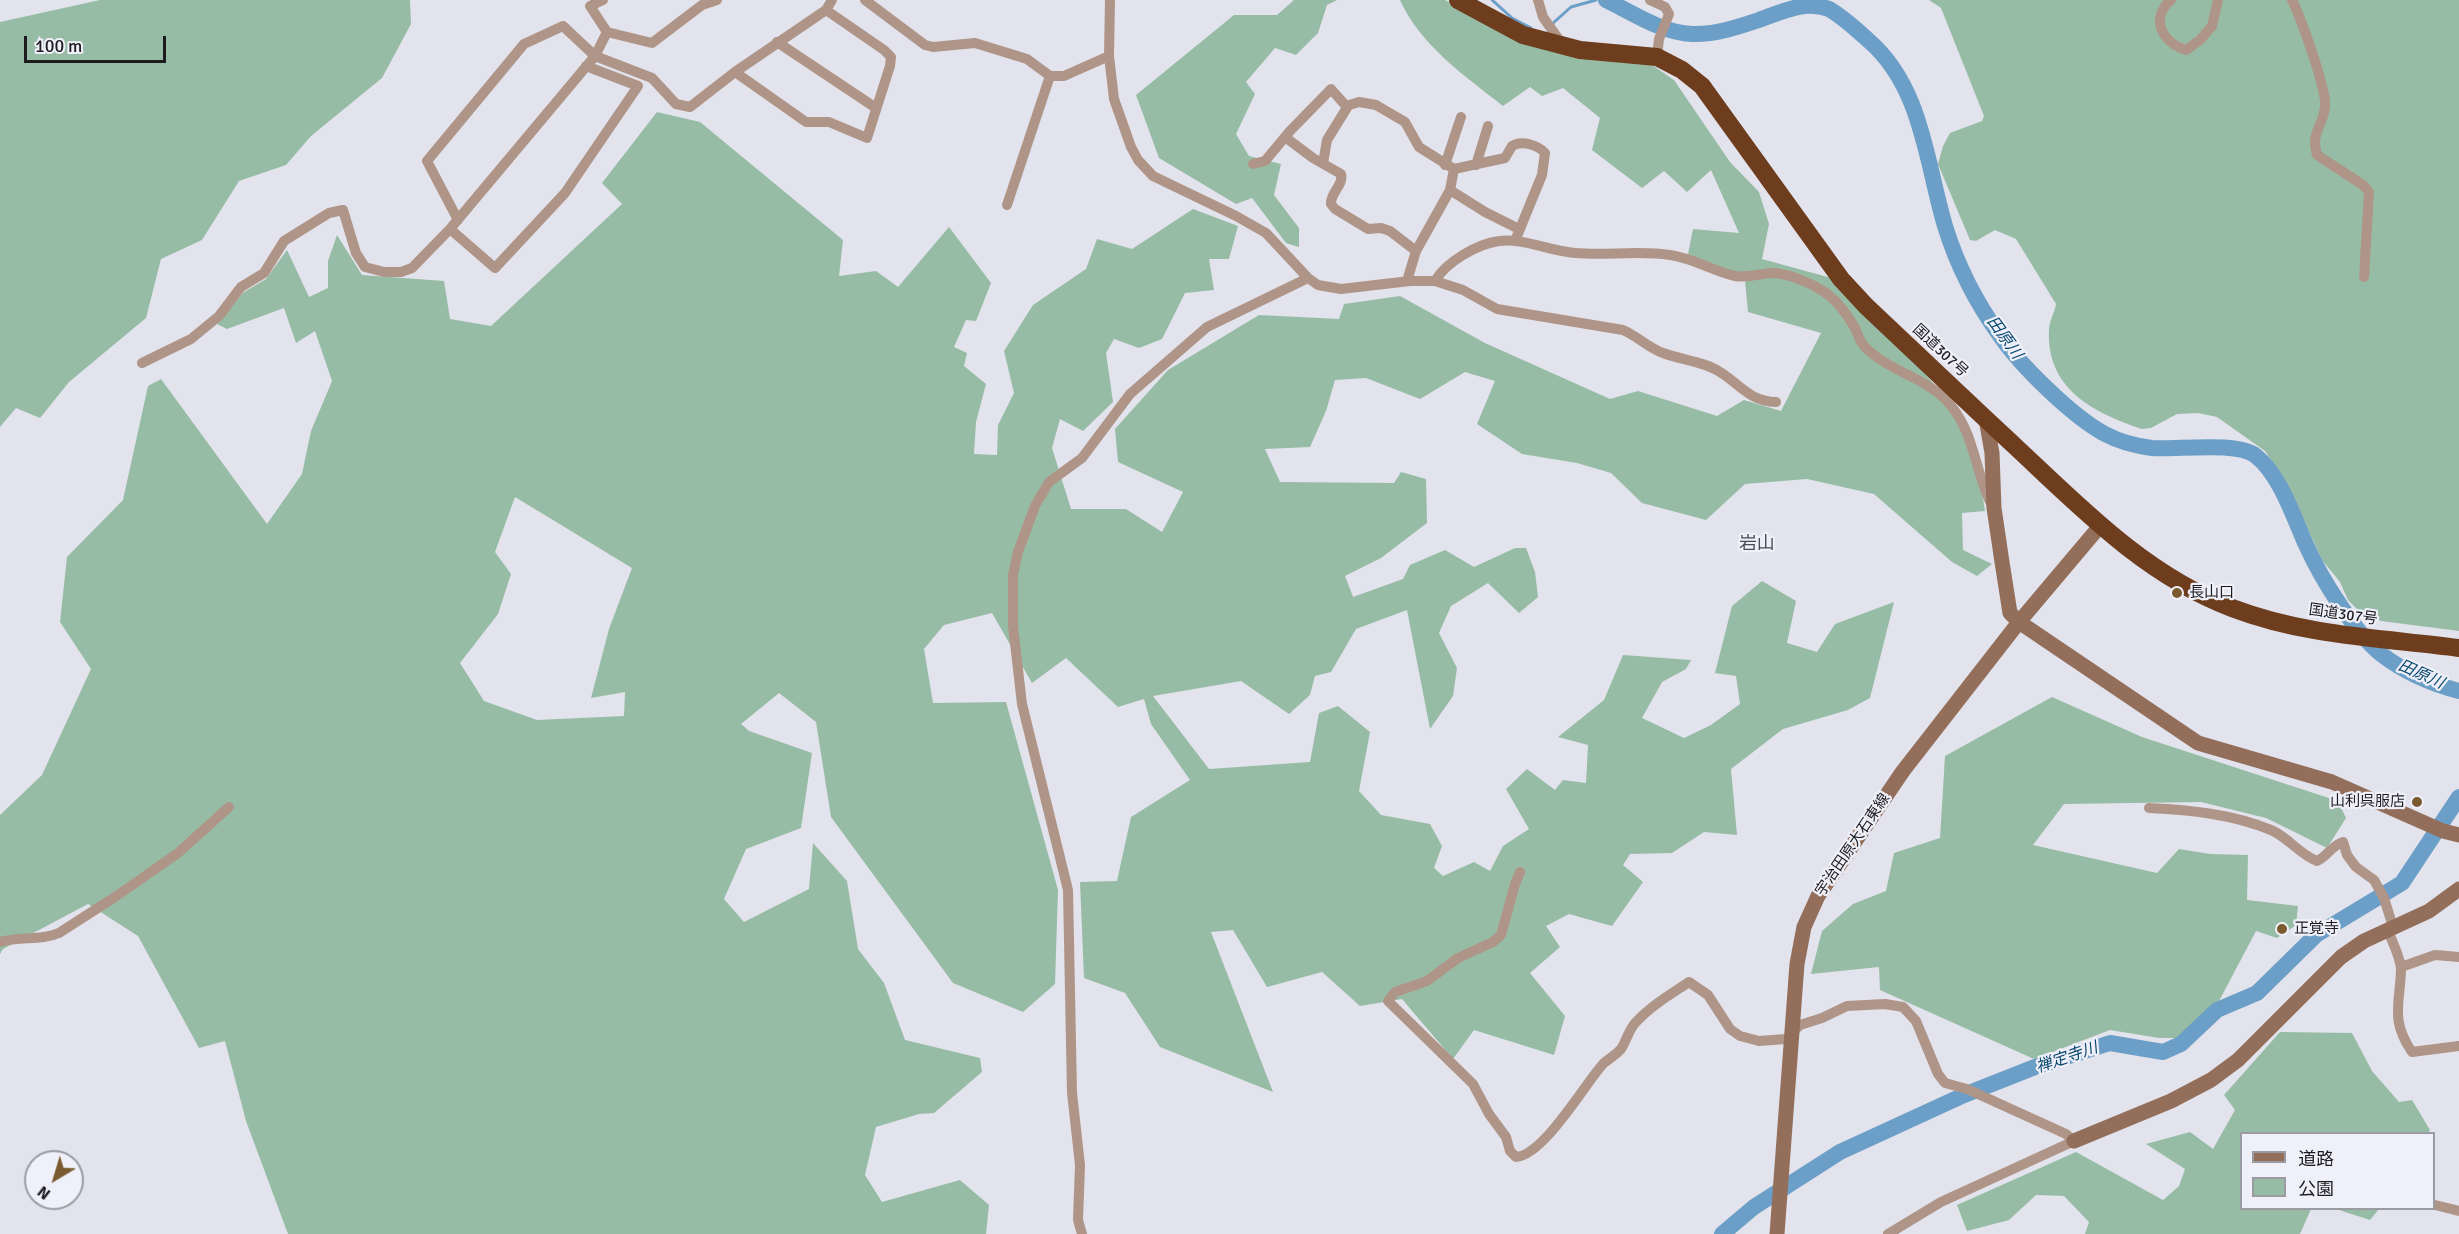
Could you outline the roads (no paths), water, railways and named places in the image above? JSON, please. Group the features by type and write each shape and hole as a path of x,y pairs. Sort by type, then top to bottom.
{"highway":[{"name":"国道307号","path":"1458,0 1523,35 1558,39 1580,50 1657,57 1682,70 1702,86 1841,279 1866,306 2100,526 2155,567 2211,599 2252,615 2342,636 2459,648"}],"street":[{"path":"603,0 590,6 607,32 652,43 702,5 717,0"},
{"path":"865,0 925,45 933,47 975,43 1028,59 1050,76 1064,76 1109,56"},
{"path":"1110,0 1109,56 1114,99 1138,160 1153,176 1266,233 1308,278 1318,285 1341,289 1407,281 1435,281 1463,290 1497,309 1623,330 1661,353 1684,358 1720,372 1735,386 1753,397 1765,402 1776,402"},
{"path":"1538,0 1546,22 1558,39"},
{"path":"1650,0 1665,7 1669,14 1659,39 1657,57"},
{"path":"2171,0 2165,5 2160,22 2164,37 2175,46 2187,50 2212,26 2218,0"},
{"path":"2292,0 2310,45 2326,106 2313,143 2317,155 2363,185 2369,192 2364,277"},
{"path":"458,220 427,161 524,44 563,26 595,56 652,78 676,104 690,107 735,72 829,5 891,57 867,138 829,122 806,122 735,72"},
{"path":"142,363 191,339 219,316 241,286 264,273 284,241 329,213 343,210 348,233 356,253 366,267 384,272 401,272 412,268 458,220 595,56 607,32"},
{"path":"777,42 876,108"},
{"path":"450,229 495,268 565,193 638,86 586,66"},
{"path":"1007,205 1050,76"},
{"path":"1253,164 1265,160 1331,89 1342,103 1348,106"},
{"path":"1323,163 1327,140 1348,106 1359,102 1370,102 1405,122 1416,144 1449,167 1476,165 1505,158 1512,146 1517,143 1543,149 1545,153 1542,175 1515,241"},
{"path":"1407,281 1416,251 1450,190 1449,167 1461,117"},
{"path":"1476,165 1488,126"},
{"path":"1285,137 1337,170 1343,177 1330,199 1330,204 1335,209 1368,229 1381,228 1390,231 1416,251"},
{"path":"1450,190 1485,212 1519,229"},
{"path":"1435,281 1446,269 1477,248 1497,241 1515,241 1573,253 1671,255 1737,276 1774,273 1793,278 1823,291 1843,309 1863,346 1880,362 1931,388 1945,399 1962,420 1986,493 1994,508"},
{"path":"1082,1234 1078,1220 1080,1164 1072,1093 1068,890 1022,704 1013,626 1013,575 1018,552 1035,506 1049,482 1082,458 1130,394 1207,327 1308,278"},
{"path":"1986,419 1992,453 1994,508 2010,613 2019,622 2198,743 2332,782 2426,824 2459,835"},
{"name":"宇治田原大石東線","path":"1777,1234 1797,964 1804,927 1818,896 1903,771 2019,622 2100,526"},
{"path":"0,942 12,938 49,938 59,933 178,853 229,807"},
{"path":"2149,808 2208,812 2273,831 2309,858 2317,861 2324,858 2336,844 2343,842 2347,855 2356,867 2374,880 2384,898 2393,927 2390,933 2401,968 2397,1015 2403,1039 2412,1052 2459,1046"},
{"path":"1520,872 1501,935 1493,942 1458,958 1427,981 1395,992 1388,1001 1473,1084 1489,1114 1506,1137 1510,1151 1516,1158 1524,1157 1534,1149 1576,1102 1604,1064 1620,1050 1635,1022 1660,1001 1689,982 1707,995 1730,1029 1740,1036 1759,1041 1786,1039 1800,1025 1847,1006 1885,1004 1903,1007 1916,1021 1938,1074 1945,1083 1988,1098 2066,1134 2074,1141"},
{"path":"1888,1234 1941,1202 2074,1141 2170,1101 2211,1080 2238,1060 2341,957 2364,941 2429,911 2459,888"},
{"path":"2401,968 2435,955 2459,957"},
{"path":"2435,1205 2459,1210"}],"waterway":[{"path":"1492,0 1512,18 1531,28"},
{"path":"1552,24 1571,7 1596,0"},
{"name":"田原川","path":"1606,0 1659,26 1681,33 1709,33 1726,30 1802,6 1829,9 1850,24 1886,59 1900,79 1920,126 1938,202 1955,255 1984,311 2021,362 2078,416 2116,439 2152,448 2221,447 2247,451 2256,456 2280,486 2321,574 2360,633 2381,654 2399,666 2428,681 2459,691"},
{"name":"禅定寺川","path":"1722,1234 1754,1207 1840,1152 1964,1095 2035,1067 2110,1043 2163,1052 2181,1044 2217,1010 2257,993 2316,935 2402,883 2459,797"}],"place":[{"name":"長山口","path":"2177,593"},
{"name":"山利呉服店","path":"2417,802"},
{"name":"正覚寺","path":"2282,929"}],"district":[{"name":"岩山","path":"1757,544"}]}
